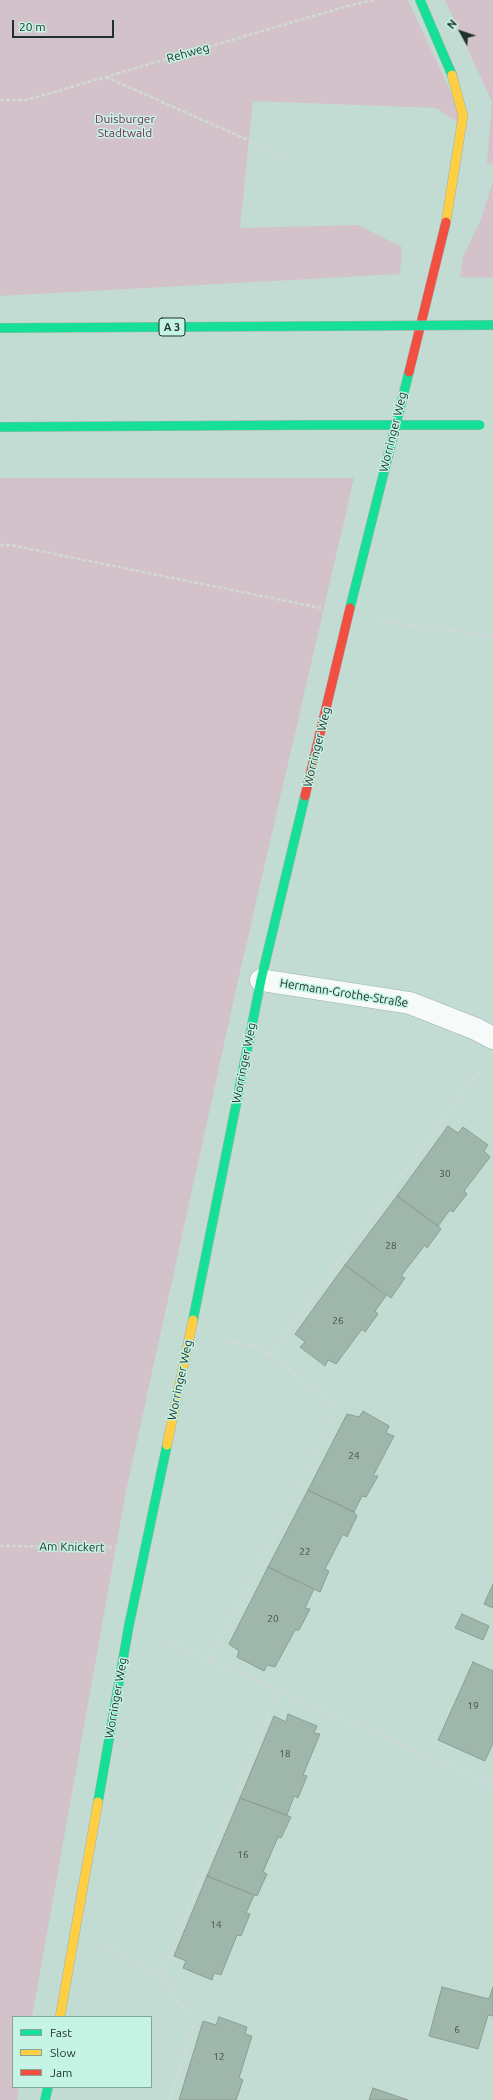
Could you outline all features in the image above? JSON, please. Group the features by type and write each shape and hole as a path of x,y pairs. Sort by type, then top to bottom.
{"main road":[{"name":"Worringer Weg","path":"60,2016 129,1625 190,1333 261,980 349,615 443,236 463,116 455,82 420,0"},
{"name":"A 3","path":"0,328 493,325"},
{"path":"0,427 484,424"},
{"path":"46,2100 48,2088"}],"street":[{"name":"Hermann-Grothe-Straße","path":"261,980 410,1003 476,1029 493,1038"}],"path":[{"name":"Rehweg","path":"0,100 27,100 351,4 375,0"},
{"path":"106,77 286,157"},
{"path":"0,545 10,545 293,602 349,615 493,637"},
{"path":"270,1355 484,1064"},
{"path":"190,1333 259,1347 338,1408 211,1660"},
{"name":"Am Knickert","path":"0,1546 145,1548"},
{"path":"129,1625 493,1785"},
{"path":"161,1976 279,1690"},
{"path":"76,1930 161,1976 194,2024 170,2100"}],"green space":[{"name":"Duisburger Stadtwald","path":"0,0 408,0 468,129 436,108 253,101 240,228 358,225 402,247 400,274 0,296"},
{"path":"445,0 493,0 493,163 487,164 492,102"},
{"path":"493,181 493,278 460,277 463,257 480,221"},
{"path":"0,478 354,478 239,976 126,1491 32,2016 12,2016 12,2088 19,2088 17,2100 0,2100"}],"building":[{"path":"448,1126 458,1133 463,1127 488,1145 484,1151 490,1157 464,1191 467,1194 453,1212 450,1210 438,1226 397,1196"},
{"path":"397,1196 441,1229 427,1248 425,1245 401,1276 405,1278 391,1298 345,1265"},
{"path":"345,1265 386,1296 375,1311 378,1314 365,1332 362,1329 336,1364 328,1360 325,1366 300,1347 305,1342 295,1334"},
{"path":"363,1411 389,1426 386,1433 394,1436 373,1476 378,1476 366,1497 362,1496 354,1512 308,1490 347,1414 359,1417"},
{"path":"308,1490 354,1512 357,1516 347,1537 343,1534 325,1569 329,1571 320,1592 268,1567"},
{"path":"268,1567 314,1589 305,1608 310,1609 299,1630 295,1630 275,1667 267,1665 264,1671 237,1657 239,1651 229,1644"},
{"path":"493,1584 493,1608 484,1604"},
{"path":"462,1614 489,1626 483,1640 455,1628"},
{"path":"473,1662 493,1671 493,1743 485,1761 438,1740"},
{"path":"288,1714 317,1726 314,1733 320,1734 303,1775 307,1776 298,1798 294,1796 287,1815 240,1798 274,1716 286,1722"},
{"path":"240,1798 291,1817 281,1838 278,1837 263,1872 267,1874 257,1896 207,1876"},
{"path":"207,1876 254,1895 246,1913 250,1914 241,1936 237,1935 221,1975 214,1973 212,1980 183,1968 186,1961 174,1956"},
{"path":"442,1987 489,1999 493,1987 493,2016 488,2015 478,2049 429,2036"},
{"path":"219,2017 247,2027 245,2034 252,2036 239,2078 243,2080 236,2100 179,2100 203,2021 216,2025"},
{"path":"373,2088 408,2100 369,2100"}],"traffic: fast":[{"path":"420,0 452,75"},
{"path":"343,326 493,325"},
{"path":"0,328 343,326"},
{"path":"350,608 409,372"},
{"path":"0,427 313,425"},
{"path":"313,425 480,425"},
{"path":"193,1320 261,980 305,796"},
{"path":"98,1802 129,1625 167,1445"},
{"path":"45,2100 48,2088"}],"traffic: slow":[{"path":"446,222 463,116 452,75"},
{"path":"167,1445 193,1320"},
{"path":"60,2016 98,1802"}],"traffic: jam":[{"path":"409,372 446,222"},
{"path":"305,796 350,608"}]}
